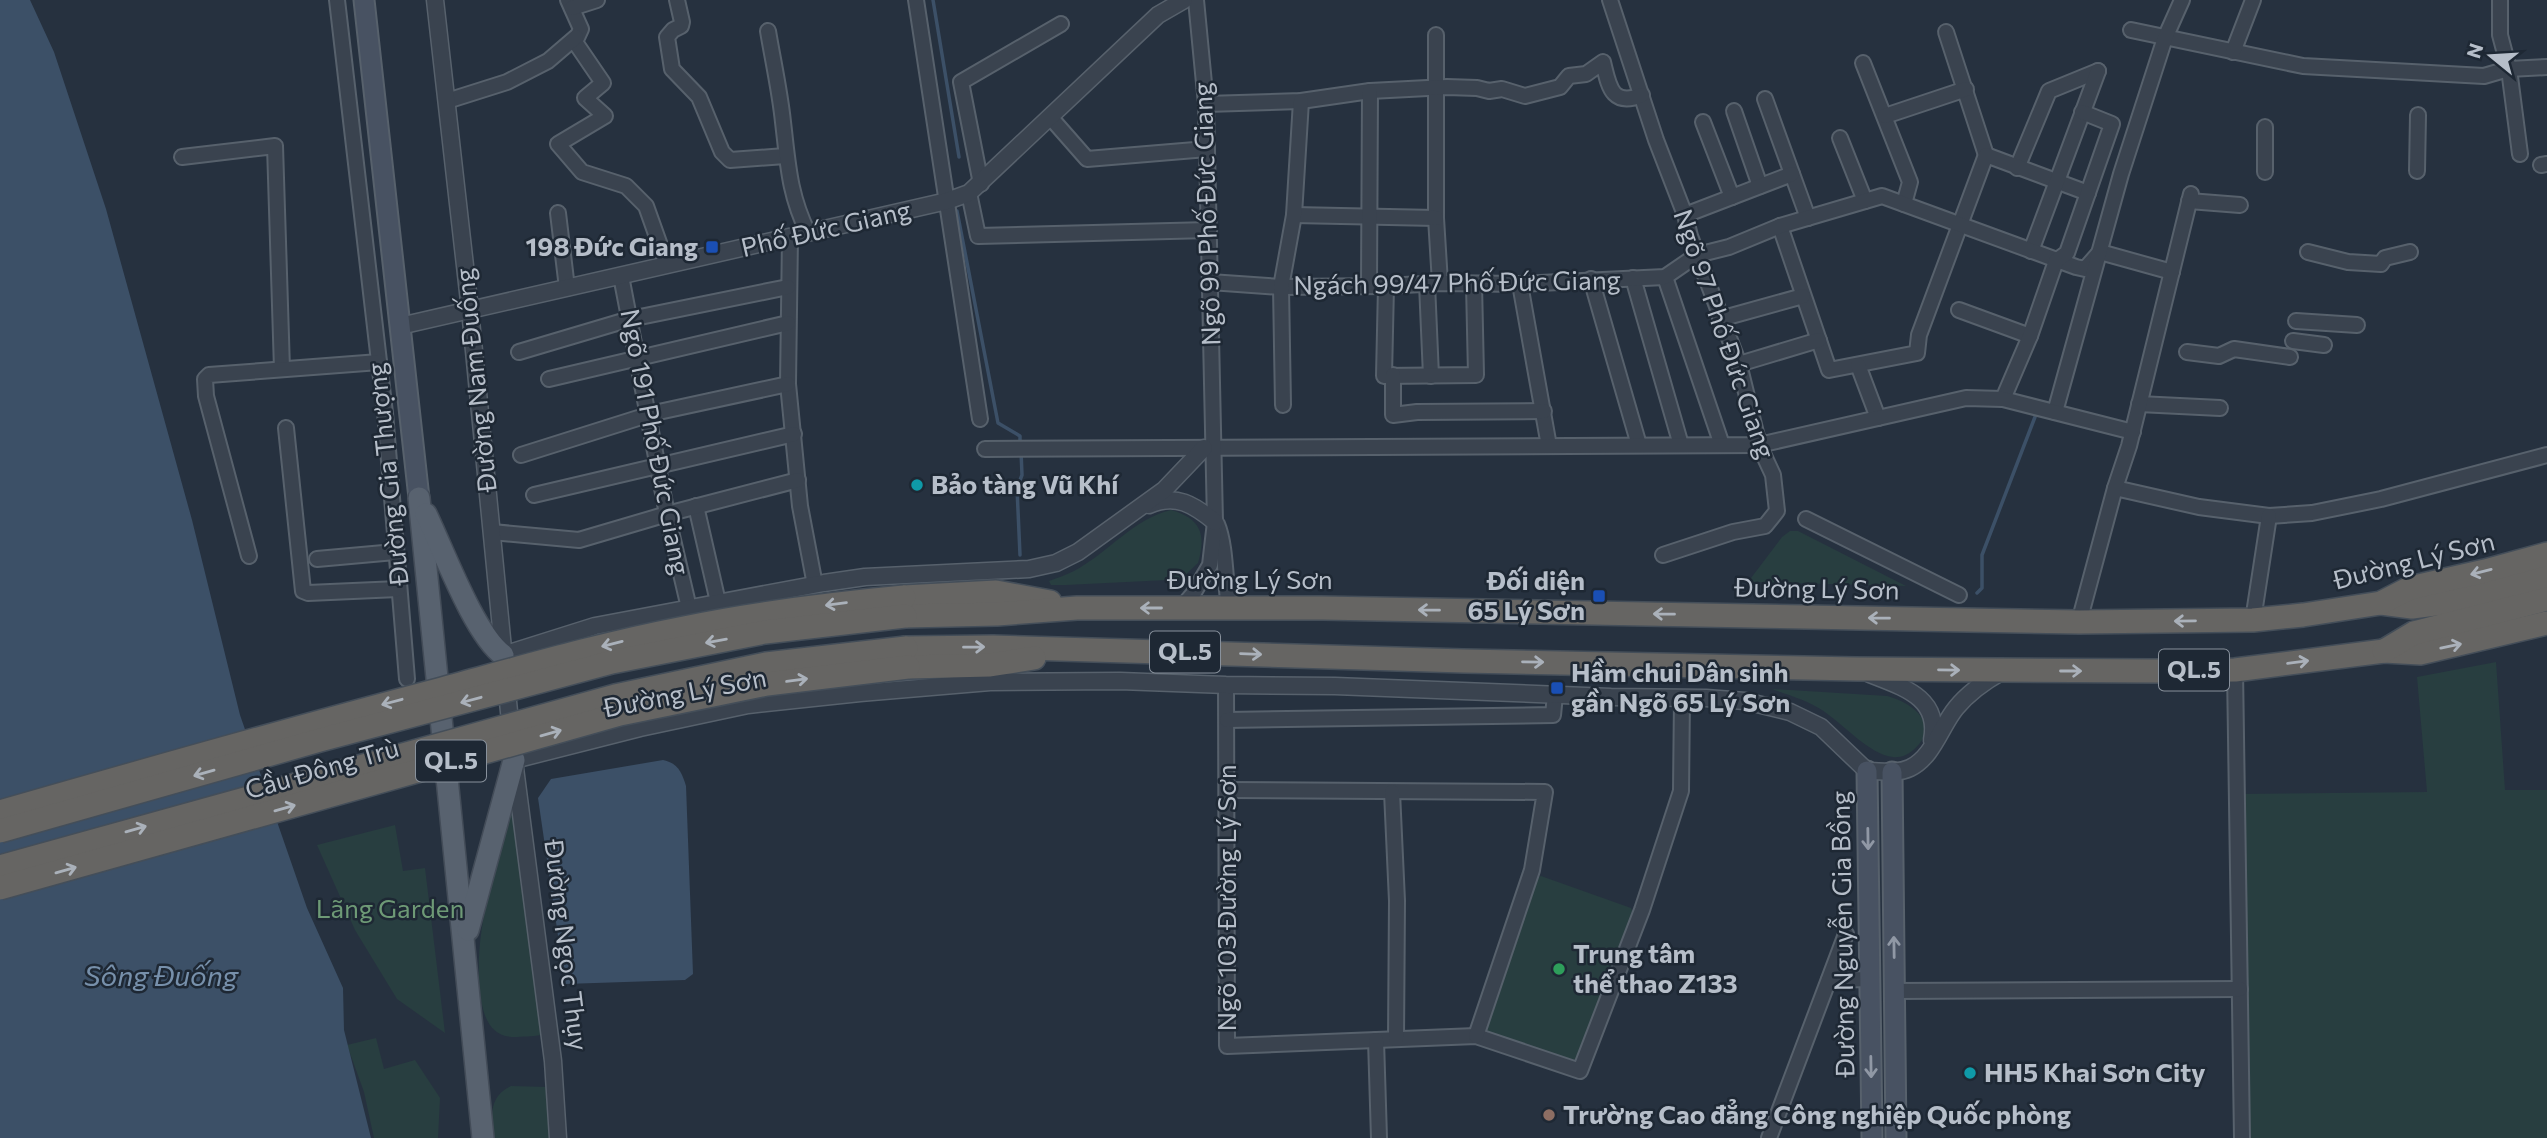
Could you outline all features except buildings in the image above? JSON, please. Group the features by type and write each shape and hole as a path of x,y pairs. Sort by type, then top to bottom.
{"highway":[{"name":"Đường Lý Sơn","path":"904,606 997,614 1077,608 1229,608 2079,622 2253,620 2381,603 2410,588 2485,572 2547,554"},
{"name":"QL.5","path":"2381,603 2412,607 2450,602 2547,576"},
{"name":"QL.5","path":"2384,651 2414,633 2547,599"},
{"name":"Cầu Đông Trù","path":"0,812 317,722 619,642 762,614 837,603 904,606"},
{"name":"Cầu Đông Trù","path":"0,831 306,744 612,662 904,606"},
{"name":"QL.5","path":"907,657 993,647 2003,671 2235,670 2384,651 2420,653 2547,623"},
{"name":"Cầu Đông Trù","path":"0,867 615,696 766,664 907,657"},
{"name":"Cầu Đông Trù","path":"0,888 620,713 907,657"}],"main road":[{"name":"Đường Gia Thượng","path":"364,0 419,498 464,942"},
{"path":"419,498 481,631 503,655"},
{"path":"483,1138 464,942 513,760"},
{"name":"Đường Nguyễn Gia Bồng","path":"1867,771 1872,1138"},
{"name":"Đường Nguyễn Gia Bồng","path":"1892,772 1896,1138"},
{"path":"1870,979 1894,991"}],"street":[{"name":"Đường Gia Thượng","path":"337,0 379,362 407,679"},
{"name":"Đường Nam Đuống","path":"435,0 470,310 513,760"},
{"path":"447,101 507,82 548,61 576,37 581,29 570,4 597,0"},
{"path":"677,0 681,26 667,37 672,69 699,97 722,152 730,160 785,156"},
{"path":"916,0 980,419"},
{"name":"Phố Đức Giang","path":"400,326 947,201 975,189 1158,15 1184,0"},
{"name":"Ngõ 99 Phố Đức Giang","path":"1196,0 1206,104 1213,428 1208,448 1215,522"},
{"name":"Ngõ 97 Phố Đức Giang","path":"1610,0 1656,140 1720,319 1739,364 1759,445 1773,475 1777,511 1765,526 1733,532 1663,555"},
{"path":"2055,412 2121,174 2165,38 2182,0"},
{"path":"2233,52 2253,0"},
{"path":"2500,0 2500,35 2509,69 2520,154"},
{"path":"1060,24 961,82 975,189 978,236 1209,230"},
{"path":"2131,30 2303,66 2484,76 2509,69 2547,66"},
{"path":"768,31 783,123 785,156 799,215 808,233"},
{"path":"1780,226 1829,370 1917,353 1919,335 1986,155 1946,32"},
{"path":"1431,376 1436,218 1436,35"},
{"path":"576,37 575,42 603,83 585,98 605,116 558,144 583,172 626,186 646,206 667,265"},
{"path":"1206,104 1301,101 1370,91 1436,88 1478,88 1489,91 1502,89 1525,96 1560,87 1569,76 1586,74 1603,62 1610,89 1617,95 1624,99 1642,95"},
{"path":"1863,63 1910,183 1904,204"},
{"path":"2017,168 2049,91 2098,71 2031,251"},
{"path":"1885,116 1966,89"},
{"path":"1369,286 1370,91"},
{"path":"1765,99 1808,218"},
{"path":"1283,405 1281,287 1294,215 1301,101"},
{"path":"1734,111 1760,186"},
{"path":"2003,399 2030,337 2056,261 2067,253 2112,124 2082,112"},
{"path":"2417,171 2418,115"},
{"path":"1051,118 1087,159 1207,149"},
{"path":"1703,122 1732,197"},
{"path":"2265,127 2265,172"},
{"path":"1840,138 1865,201"},
{"path":"182,157 275,146 282,369"},
{"path":"1986,155 2088,193"},
{"path":"1685,215 1792,174"},
{"path":"1722,445 1665,277 1697,255 1729,247 1780,226 1882,196 2056,261 2085,269 2100,252"},
{"path":"2079,622 2133,432 2190,198 2241,205"},
{"path":"558,213 567,288"},
{"path":"1294,215 1436,218"},
{"path":"364,234 390,230"},
{"path":"790,237 788,384 800,506 815,584"},
{"path":"2100,252 2172,272"},
{"path":"2308,252 2347,262 2381,264 2385,258 2410,253"},
{"name":"Ngõ 191 Phố Đức Giang","path":"621,276 667,514 689,608"},
{"name":"Ngách 99/47 Phố Đức Giang","path":"1210,282 1281,287 1386,286 1434,283 1520,284 1665,277"},
{"path":"1633,278 1681,445"},
{"path":"1591,279 1639,445"},
{"path":"1389,375 1476,375 1474,284"},
{"path":"1520,284 1549,446"},
{"path":"1386,286 1393,415 1417,412 1544,411"},
{"path":"519,352 630,320 788,287"},
{"path":"1720,319 1803,296"},
{"path":"1959,310 2030,337"},
{"path":"2296,321 2357,325"},
{"path":"549,379 788,323"},
{"path":"1739,364 1819,340"},
{"path":"2293,341 2324,345"},
{"path":"2186,352 2219,356 2234,349 2290,358"},
{"path":"249,556 206,396 205,379 209,374 379,362"},
{"path":"1858,365 1878,418"},
{"path":"521,455 648,415 788,384"},
{"path":"985,449 1759,445 1966,398 2003,399 2133,432"},
{"path":"2139,404 2220,408"},
{"path":"286,428 303,591 308,593 398,589"},
{"path":"534,495 793,434"},
{"path":"503,655 595,626 815,584 865,577 1043,567 1067,558 1164,490 1208,448"},
{"path":"2115,488 2199,507 2269,516 2312,513 2381,499 2547,455"},
{"path":"492,532 579,540 798,480"},
{"path":"1110,528 1152,504 1175,499 1195,506 1215,522 1223,537 1224,582 1229,608"},
{"path":"696,506 718,602"},
{"path":"2253,620 2269,516"},
{"path":"1806,519 1959,595"},
{"path":"1181,608 1193,594 1209,565 1215,522"},
{"path":"317,559 395,552"},
{"path":"1857,668 1912,693 1922,701 1934,720 1930,751"},
{"path":"2235,670 2242,1138"},
{"path":"1867,771 1892,772 1914,766 1930,751 1955,709 1967,696 2003,671"},
{"name":"Đường Lý Sơn","path":"513,760 640,727 748,705 860,692 990,682 1120,681 1745,701 1772,707 1807,719 1821,727 1867,771"},
{"name":"Ngõ 103 Đường Lý Sơn","path":"1226,685 1227,1046 1476,1036 1580,1071 1642,910 1681,791 1682,698"},
{"path":"1227,720 1553,715 1555,695"},
{"name":"Đường Ngọc Thụy","path":"513,760 552,1061 558,1138"},
{"path":"1227,790 1545,792 1532,870 1476,1036"},
{"path":"1392,792 1397,901 1396,1039"},
{"path":"1769,1138 1846,933"},
{"path":"1829,979 1870,979"},
{"path":"1894,991 2240,989"},
{"path":"1376,1040 1379,1138"}],"green space":[{"path":"1171,510 1181,513 1195,523 1201,536 1198,563 1183,577 1051,585 1049,581 1086,564 1145,521"},
{"path":"1790,531 1798,531 1906,586 1748,582 1782,537"},
{"path":"2496,662 2505,790 2547,790 2547,1138 2244,1138 2238,794 2427,792 2417,677"},
{"path":"1772,689 1887,696 1915,710 1925,724 1925,733 1921,742 1908,754 1901,757 1884,755 1866,745 1816,706"},
{"path":"515,801 544,1034 509,1037 496,1032 488,1022 481,1000 479,974 488,899"},
{"name":"Lãng Garden","path":"395,825 403,871 425,868 445,1033 397,999 355,930 317,845"},
{"name":"Trung tâm thể thao Z133","path":"1541,876 1631,908 1635,917 1585,1055 1570,1061 1488,1032 1483,1022 1531,880"},
{"path":"376,1038 384,1069 415,1060 440,1098 438,1138 374,1138 364,1092 347,1045"},
{"path":"511,1086 547,1087 553,1138 493,1138 492,1115 495,1101"}],"water":[{"name":"Sông Đuống","path":"0,0 30,0 54,52 106,209 192,520 240,715 307,908 343,988 344,1030 371,1138 0,1138"},
{"path":"663,760 679,769 686,786 693,974 685,980 565,984 538,798 551,779"}],"waterway":[{"path":"933,0 959,157"},
{"path":"957,211 998,423 1020,436 1020,444"},
{"path":"1977,593 1982,588 1982,555 2035,417"},
{"path":"1020,555 1017,488 1022,475 1021,451"}],"place":[{"name":"198 Đức Giang","path":"712,247"},
{"name":"Bảo tàng Vũ Khí","path":"917,485"},
{"name":"Đối diện 65 Lý Sơn","path":"1599,596"},
{"name":"Hầm chui Dân sinh gần Ngõ 65 Lý Sơn","path":"1557,688"},
{"name":"Trung tâm thể thao Z133","path":"1559,969"},
{"name":"HH5 Khai Sơn City","path":"1970,1073"},
{"name":"Trường Cao đẳng Công nghiệp Quốc phòng","path":"1549,1115"}]}
